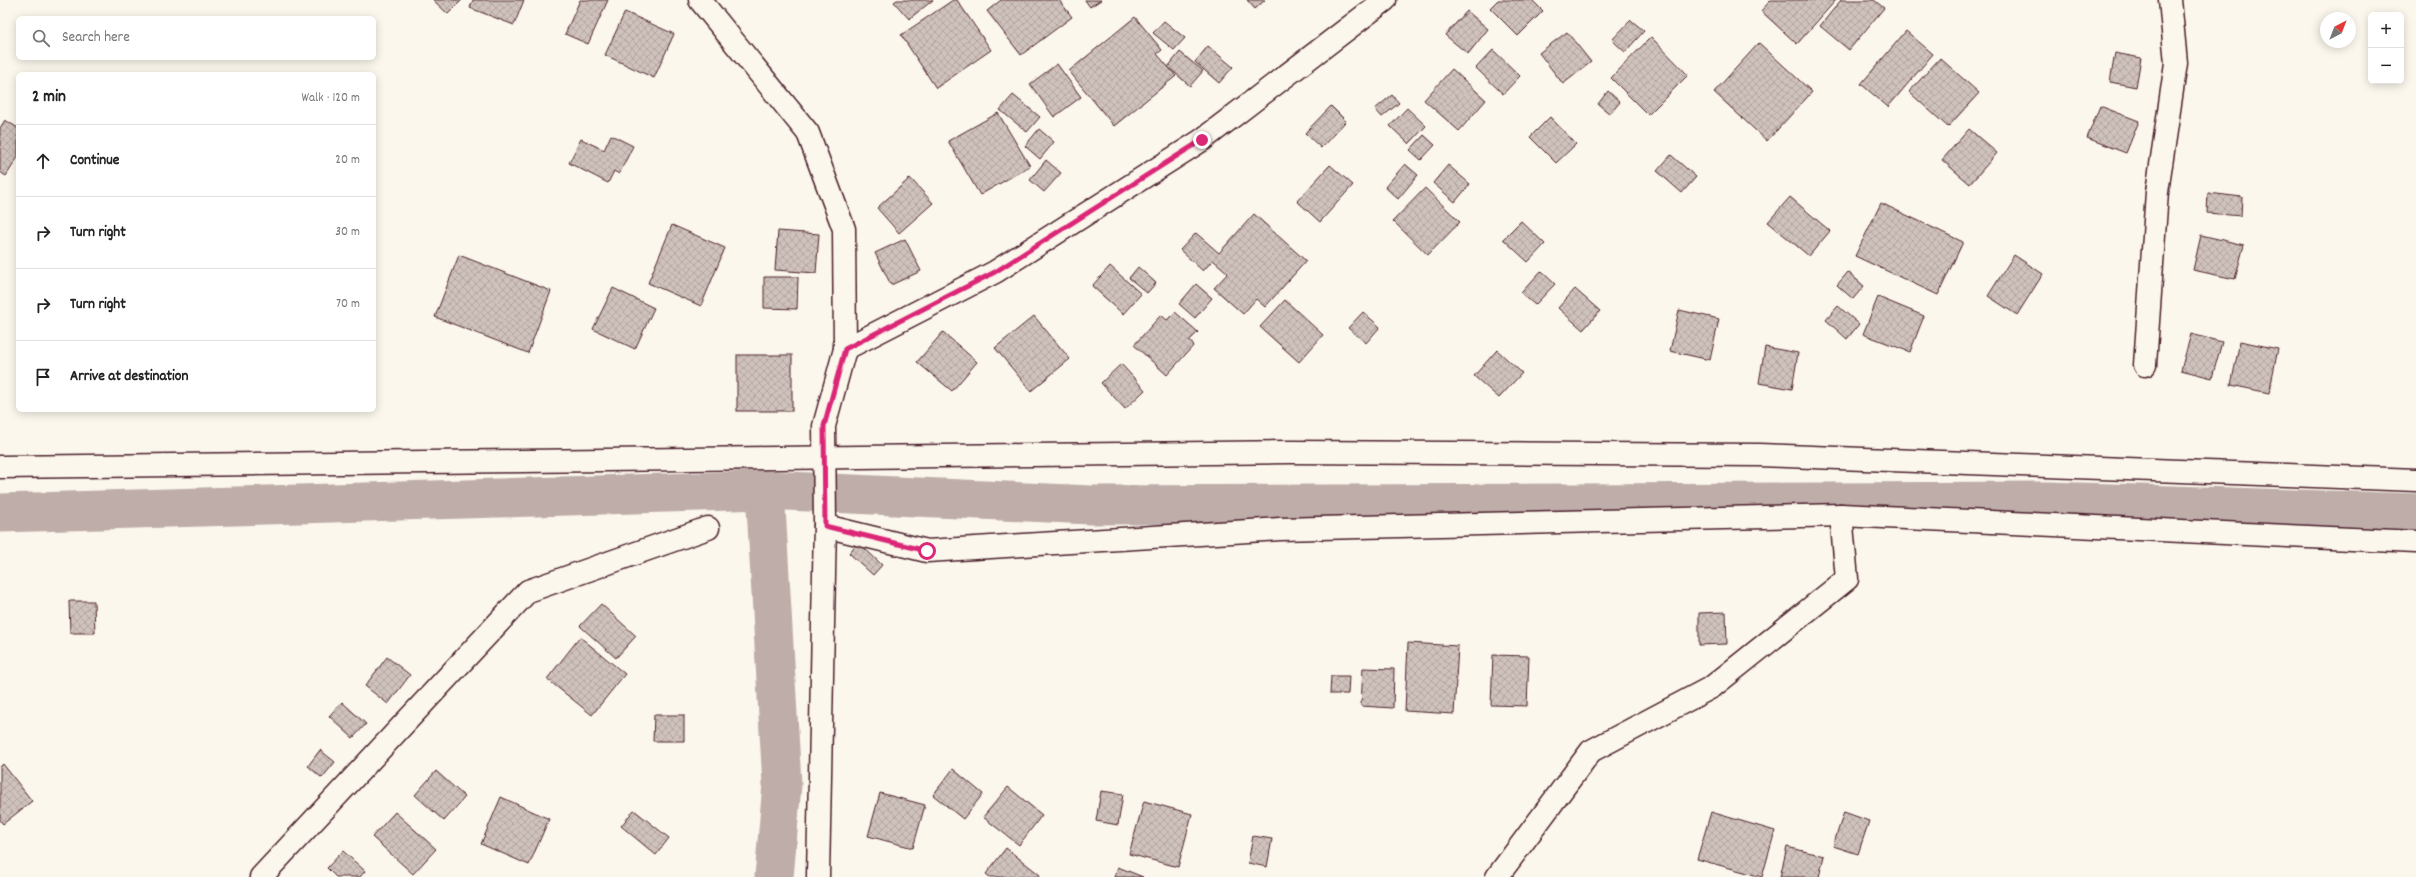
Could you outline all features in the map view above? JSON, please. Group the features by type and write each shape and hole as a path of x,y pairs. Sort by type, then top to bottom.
{"street":[{"path":"700,0 808,133 844,229 845,349 824,426 825,524 818,877"},
{"path":"845,349 995,272 1195,144 1385,0"},
{"path":"2145,365 2157,192 2176,63 2170,0"},
{"path":"0,467 1291,452 1759,455 2416,480"},
{"path":"825,524 927,551 1280,529 1841,515 2416,542"},
{"path":"1497,877 1591,751 1712,687 1847,579 1841,515"},
{"path":"261,877 528,591 708,528"}],"building":[{"path":"433,0 462,0 448,14"},
{"path":"473,0 524,0 514,25 470,8"},
{"path":"580,0 608,0 588,44 565,34"},
{"path":"897,0 933,0 909,19 894,2"},
{"path":"953,0 957,0 991,50 936,88 901,35"},
{"path":"1001,0 1059,0 1072,17 1021,55 987,11"},
{"path":"1085,0 1101,0 1090,7"},
{"path":"1247,0 1265,0 1255,9"},
{"path":"1498,0 1532,0 1543,11 1518,36 1490,8"},
{"path":"1771,0 1836,0 1797,44 1761,11"},
{"path":"1841,0 1874,0 1884,8 1849,50 1820,26"},
{"path":"1467,11 1488,29 1468,54 1445,35"},
{"path":"625,12 674,34 654,78 605,55"},
{"path":"1135,17 1162,50 1157,54 1176,76 1114,126 1069,71"},
{"path":"1631,20 1644,31 1625,52 1612,40"},
{"path":"1164,21 1185,38 1174,50 1153,33"},
{"path":"1906,31 1933,54 1888,107 1861,84"},
{"path":"1567,32 1591,62 1563,84 1539,53"},
{"path":"1651,37 1688,75 1648,115 1611,78"},
{"path":"1759,43 1812,92 1767,141 1714,92"},
{"path":"1208,46 1233,67 1219,83 1195,62"},
{"path":"1493,50 1520,76 1503,94 1476,68"},
{"path":"1180,52 1203,71 1190,86 1168,67"},
{"path":"2115,53 2141,58 2136,87 2110,82"},
{"path":"1940,58 1979,93 1948,127 1909,92"},
{"path":"1057,64 1081,97 1054,117 1030,84"},
{"path":"1452,69 1486,100 1459,131 1424,100"},
{"path":"1608,91 1620,102 1610,114 1598,104"},
{"path":"1013,95 1040,117 1027,132 1000,110"},
{"path":"1392,95 1399,103 1382,117 1375,109"},
{"path":"1331,106 1346,121 1321,148 1305,133"},
{"path":"2100,106 2139,121 2126,153 2087,138"},
{"path":"1407,108 1426,126 1409,144 1390,126"},
{"path":"998,113 1030,166 980,195 948,141"},
{"path":"1550,117 1576,144 1556,163 1530,137"},
{"path":"5,120 16,127 16,160 6,176 0,172 0,128"},
{"path":"1039,129 1054,142 1040,159 1025,146"},
{"path":"1969,129 1997,153 1970,184 1942,160"},
{"path":"611,135 633,146 619,174 614,171 608,183 569,163 581,139 604,150"},
{"path":"1424,135 1435,145 1421,160 1410,150"},
{"path":"1671,155 1696,177 1682,193 1657,171"},
{"path":"1046,160 1061,173 1044,192 1030,180"},
{"path":"1405,164 1418,175 1398,199 1385,187"},
{"path":"1330,165 1353,185 1320,222 1297,201"},
{"path":"1448,165 1470,184 1455,202 1433,183"},
{"path":"910,178 933,203 899,233 877,208"},
{"path":"1425,188 1460,222 1428,255 1393,221"},
{"path":"2208,193 2242,197 2241,216 2207,213"},
{"path":"1790,197 1830,231 1809,256 1768,222"},
{"path":"1881,203 1963,242 1938,295 1855,256"},
{"path":"1254,214 1306,261 1265,307 1256,299 1243,314 1214,288 1228,273 1213,260 1203,271 1180,250 1196,233 1219,253"},
{"path":"1521,221 1545,244 1528,262 1503,239"},
{"path":"672,225 725,248 701,306 648,283"},
{"path":"778,231 819,234 816,273 775,270"},
{"path":"2201,235 2244,245 2235,279 2193,270"},
{"path":"905,239 921,271 891,285 875,253"},
{"path":"459,255 551,291 528,353 435,317"},
{"path":"2014,255 2043,274 2017,315 1988,296"},
{"path":"1110,266 1141,294 1123,314 1092,286"},
{"path":"1138,267 1156,283 1147,293 1129,278"},
{"path":"1541,271 1555,284 1535,305 1521,293"},
{"path":"1848,272 1864,286 1853,299 1837,285"},
{"path":"764,277 798,277 797,309 764,308"},
{"path":"1196,284 1212,298 1195,318 1179,304"},
{"path":"613,288 654,308 635,349 593,329"},
{"path":"1575,289 1600,311 1583,330 1558,308"},
{"path":"1878,297 1924,316 1910,352 1863,334"},
{"path":"1285,300 1323,335 1299,362 1260,327"},
{"path":"1838,306 1859,324 1847,339 1826,320"},
{"path":"1679,310 1719,319 1710,360 1670,351"},
{"path":"1175,312 1198,332 1189,341 1194,345 1167,375 1134,345 1161,315 1167,320"},
{"path":"1363,312 1380,327 1366,343 1348,328"},
{"path":"1034,316 1070,359 1031,391 995,348"},
{"path":"943,332 977,362 952,391 917,362"},
{"path":"2191,334 2222,342 2212,378 2181,370"},
{"path":"2240,341 2278,349 2269,393 2231,385"},
{"path":"1765,347 1798,353 1792,389 1759,383"},
{"path":"1497,350 1522,373 1499,398 1474,376"},
{"path":"737,355 792,355 792,411 737,411"},
{"path":"1121,364 1145,390 1125,409 1101,383"},
{"path":"858,542 882,565 873,575 849,553"},
{"path":"69,601 94,601 95,633 70,633"},
{"path":"601,604 636,636 616,658 580,626"},
{"path":"1726,612 1727,644 1699,645 1699,613"},
{"path":"580,637 625,674 592,715 547,679"},
{"path":"1408,643 1458,646 1454,714 1405,711"},
{"path":"1493,655 1529,656 1527,706 1491,705"},
{"path":"387,657 410,675 388,704 365,686"},
{"path":"1363,668 1394,669 1393,708 1361,706"},
{"path":"1331,676 1349,676 1348,694 1330,694"},
{"path":"342,702 366,724 353,738 329,716"},
{"path":"654,715 684,715 684,741 653,741"},
{"path":"320,750 335,762 322,778 308,766"},
{"path":"3,764 32,801 3,824 0,820 0,767"},
{"path":"953,769 983,794 963,819 933,795"},
{"path":"436,771 465,797 444,821 415,795"},
{"path":"1008,787 1042,815 1019,845 983,817"},
{"path":"1101,791 1123,794 1118,825 1096,821"},
{"path":"880,793 925,805 913,848 868,836"},
{"path":"501,797 549,819 529,865 481,844"},
{"path":"1144,801 1192,814 1178,867 1129,854"},
{"path":"634,810 669,838 656,855 621,826"},
{"path":"395,812 436,849 413,874 372,837"},
{"path":"1711,812 1775,831 1762,877 1697,859"},
{"path":"1844,812 1869,821 1858,854 1833,846"},
{"path":"1253,836 1272,839 1267,867 1248,863"},
{"path":"1787,847 1824,856 1819,877 1780,877"},
{"path":"1006,848 1040,875 1039,877 990,877 986,874"},
{"path":"343,851 365,871 360,877 336,877 327,868"},
{"path":"1118,867 1143,877 1114,877"}],"waterway":[{"path":"765,490 782,784 774,877"},
{"path":"0,513 765,490 1091,505 2049,501 2416,513"}],"route":[{"path":"927,551 825,526 824,426 845,349 995,272 1202,140"}]}
